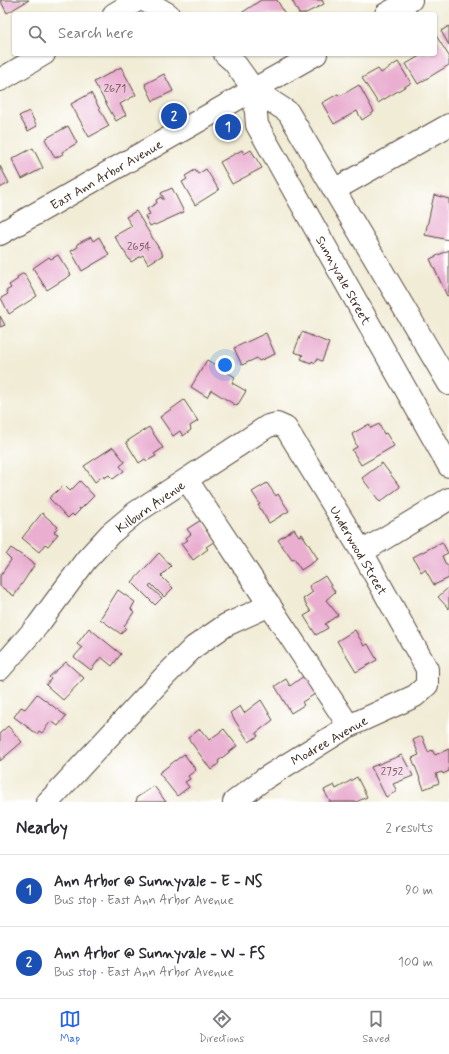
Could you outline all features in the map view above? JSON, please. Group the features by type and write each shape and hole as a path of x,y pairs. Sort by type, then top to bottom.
{"street":[{"path":"117,12 138,0"},
{"path":"144,0 165,12"},
{"path":"390,12 411,0"},
{"path":"0,80 41,56"},
{"path":"227,56 234,62 254,90 288,112 449,384"},
{"name":"East Ann Arbor Avenue","path":"0,234 313,56"},
{"name":"Sunnyvale Street","path":"254,90 257,125 449,466"},
{"path":"334,190 449,125"},
{"name":"Kilburn Avenue","path":"0,668 38,625 86,560 110,534 135,513 268,426 277,424"},
{"name":"Underwood Street","path":"277,424 286,428 362,552 427,669 427,685"},
{"path":"187,480 349,726"},
{"path":"362,552 449,499"},
{"path":"48,802 164,677 194,647 226,625 270,605"},
{"name":"Modree Avenue","path":"234,802 264,779 349,726 415,696 427,685"}],"building":[{"path":"0,0 29,0 7,13"},
{"path":"261,0 277,0 284,12 243,12"},
{"path":"292,0 322,0 324,4 308,12 298,12"},
{"path":"449,26 449,45 441,31"},
{"path":"437,37 449,56 449,65 418,84 406,64 420,56 437,56"},
{"path":"398,62 411,83 378,103 362,78 378,69 381,73"},
{"path":"121,67 136,95 120,104 126,115 116,121 94,82"},
{"path":"164,74 173,91 153,101 145,84"},
{"path":"359,85 374,112 362,120 357,111 334,124 322,103 338,94 340,96"},
{"path":"91,93 109,126 89,137 71,104"},
{"path":"29,111 37,126 28,131 19,116"},
{"path":"68,126 77,143 62,152 63,154 55,158 45,139"},
{"path":"33,148 43,168 22,179 12,159"},
{"path":"242,150 244,154 251,150 262,168 232,184 220,162"},
{"path":"0,166 9,183 0,188"},
{"path":"206,169 219,190 195,205 182,182 187,179 185,176 195,170 198,174"},
{"path":"172,188 184,212 150,226 145,216 150,214 147,209 157,203 156,200 161,197 164,199 161,193"},
{"path":"434,195 449,199 449,240 425,235"},
{"path":"136,211 163,255 148,264 143,255 131,262 114,236 132,226 126,217"},
{"path":"91,237 93,241 99,237 109,255 82,271 71,251 78,247 77,244"},
{"path":"449,250 449,295 447,296 430,259"},
{"path":"58,255 71,275 47,290 33,268 49,257 51,259"},
{"path":"24,273 37,296 9,314 1,298 8,294 6,291 11,288 9,285 18,279 17,277"},
{"path":"0,316 5,325 0,327"},
{"path":"302,332 329,343 322,361 317,359 315,363 312,361 311,363 301,359 303,355 294,352"},
{"path":"266,333 275,354 259,361 257,358 242,365 234,348"},
{"path":"207,360 235,377 232,383 246,391 237,406 211,390 207,397 191,387"},
{"path":"184,400 198,421 190,426 191,430 183,436 180,431 173,436 160,417"},
{"path":"369,424 371,428 379,424 384,434 386,433 394,446 361,465 352,450 357,447 352,434"},
{"path":"149,427 163,448 154,454 156,456 147,461 145,459 139,463 126,442"},
{"path":"113,447 125,462 120,466 124,471 113,479 109,475 104,478 103,476 95,482 84,466"},
{"path":"382,463 400,487 380,502 362,478"},
{"path":"80,481 94,496 81,509 79,508 80,510 74,516 72,514 68,518 49,498 64,485 70,491"},
{"path":"267,483 276,496 278,494 289,511 269,523 258,505 260,504 252,492"},
{"path":"42,513 58,527 54,532 58,534 48,546 45,544 39,552 22,538"},
{"path":"201,520 215,541 206,547 208,549 193,560 181,544 188,540 186,538 191,534 187,529"},
{"path":"294,529 299,536 302,534 318,559 301,570 278,540"},
{"path":"442,542 448,553 442,556 446,565 449,565 449,578 434,585 425,569 421,572 413,557"},
{"path":"11,548 35,564 14,596 0,586 0,576 11,560 6,555"},
{"path":"159,553 171,566 161,576 173,588 164,597 151,584 149,586 162,598 155,605 132,582"},
{"path":"325,576 335,592 326,600 338,615 325,624 328,628 316,635 304,616 311,612 303,599 313,592 309,586"},
{"path":"449,587 449,609 438,597"},
{"path":"118,590 135,602 131,609 134,612 124,626 126,628 121,634 100,619"},
{"path":"89,628 121,654 112,666 101,657 91,670 74,657 82,648 77,644"},
{"path":"355,630 364,646 368,644 377,660 356,672 337,641"},
{"path":"66,662 84,678 63,700 46,685 51,679 49,677"},
{"path":"308,673 320,691 302,702 304,705 291,713 275,686 286,679 290,686"},
{"path":"37,694 66,716 58,726 51,721 42,733 39,731 37,734 14,717 21,707 25,709"},
{"path":"261,700 273,720 256,733 258,736 249,742 230,713 240,706 244,713"},
{"path":"8,726 22,742 0,761 0,733"},
{"path":"200,729 209,740 224,729 237,746 218,761 219,763 211,770 188,738"},
{"path":"422,736 428,752 432,750 435,755 449,749 449,771 443,774 442,772 436,774 439,783 424,789 412,758 419,755 413,740"},
{"path":"184,754 196,770 188,776 190,779 185,782 189,787 177,796 159,773"},
{"path":"402,755 413,776 393,784 397,791 386,797 371,767"},
{"path":"357,777 367,797 356,802 330,802 324,790 334,785 336,789"},
{"path":"154,786 166,802 135,802 137,800 136,798"}],"place":[{"name":"Ann Arbor @ Sunnyvale - W - FS","path":"174,116"},
{"name":"Ann Arbor @ Sunnyvale - E - NS","path":"228,127"}]}
